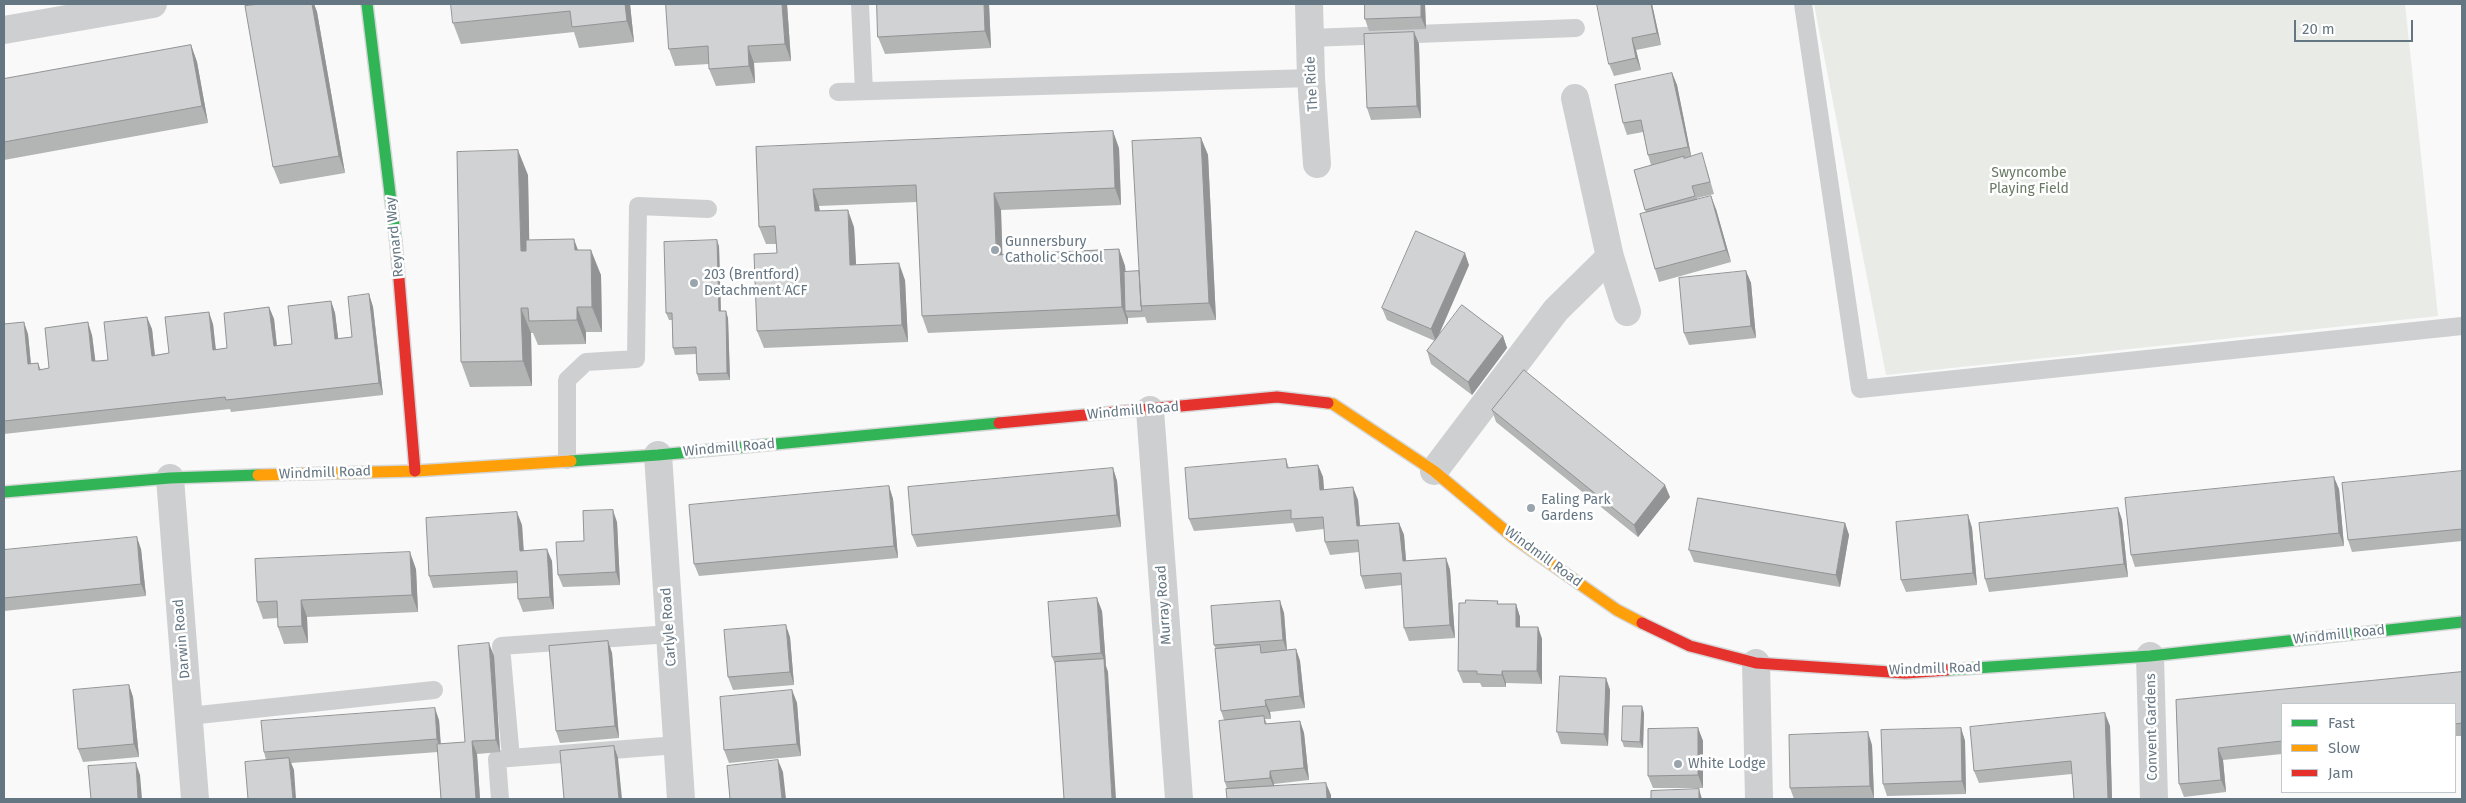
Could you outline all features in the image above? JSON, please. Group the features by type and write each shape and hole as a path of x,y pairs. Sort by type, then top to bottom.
{"main road":[{"name":"Reynard Way","path":"367,4 398,258 415,471"},
{"name":"Windmill Road","path":"4,492 170,478 415,471 658,455 1277,397 1333,404 1434,471 1514,538 1617,610 1690,646 1756,663 1905,673 2150,656 2462,622"}],"street":[{"path":"4,30 105,7 152,4"},
{"name":"The Ride","path":"1309,4 1311,78 1317,164"},
{"path":"1575,98 1610,257 1627,312"},
{"path":"1434,471 1556,310 1610,257"},
{"name":"Murray Road","path":"1150,410 1179,799"},
{"name":"Carlyle Road","path":"658,455 680,799"},
{"name":"Darwin Road","path":"170,478 195,799"},
{"name":"Convent Gardens","path":"2150,656 2154,799"},
{"path":"1756,663 1759,799"}],"lane":[{"path":"860,4 864,91"},
{"path":"1803,4 1860,389 2462,326"},
{"path":"1310,38 1576,28"},
{"path":"838,92 1311,78"},
{"path":"567,460 567,380 586,362 636,359 638,206 708,209"},
{"path":"510,747 502,646 670,634"},
{"path":"189,716 434,690"},
{"path":"500,799 497,759 677,745"}],"green space":[{"name":"Swyncombe Playing Field","path":"1814,4 2405,4 2438,316 1886,375"}],"building":[{"path":"260,4 312,4 339,156 273,167 245,6"},
{"path":"451,4 625,4 627,21 572,27 570,11 453,23"},
{"path":"666,4 782,4 785,44 748,46 749,66 709,69 708,46 669,49"},
{"path":"877,4 984,4 985,31 878,37"},
{"path":"1365,4 1421,4 1421,17 1365,19"},
{"path":"1597,4 1651,4 1657,33 1632,38 1636,58 1609,64"},
{"path":"1414,32 1417,106 1367,108 1364,34"},
{"path":"191,45 202,106 4,142 4,79"},
{"path":"1672,73 1688,147 1648,155 1641,120 1623,123 1615,85"},
{"path":"1113,131 1115,188 994,193 996,246 997,255 1119,249 1122,307 922,316 916,185 813,189 815,211 848,210 850,265 899,263 902,325 757,331 754,254 777,253 775,226 759,227 756,147"},
{"path":"1201,138 1209,303 1141,306 1132,141"},
{"path":"518,150 521,251 526,251 526,240 574,239 575,250 591,250 592,307 577,307 577,320 529,321 528,308 521,308 523,361 461,362 457,152"},
{"path":"1702,153 1710,182 1692,186 1695,196 1645,210 1634,170"},
{"path":"1711,196 1726,250 1655,269 1640,214"},
{"path":"1416,231 1465,253 1431,329 1382,308"},
{"name":"203 (Brentford) Detachment ACF","path":"717,240 719,311 726,311 727,373 697,374 696,347 673,348 672,313 666,313 664,242"},
{"path":"1139,271 1142,311 1125,311 1124,272"},
{"path":"1746,271 1751,326 1684,333 1679,278"},
{"path":"369,294 379,383 226,400 225,397 4,421 4,324 24,322 28,364 38,363 39,370 49,368 45,328 88,322 92,361 99,361 108,360 104,322 147,317 152,356 169,353 165,317 209,312 213,350 227,348 224,313 269,307 274,346 292,344 288,306 331,301 335,339 352,337 348,297"},
{"path":"1462,305 1503,336 1468,382 1427,351"},
{"path":"1524,370 1665,485 1634,525 1492,410"},
{"path":"1286,459 1287,468 1318,465 1320,490 1353,487 1357,526 1399,523 1403,561 1446,558 1450,625 1404,628 1401,573 1361,576 1358,540 1325,542 1323,517 1291,519 1291,510 1189,519 1185,468"},
{"path":"1113,468 1117,515 912,535 908,487"},
{"path":"2462,471 2462,529 2348,540 2342,483"},
{"path":"2334,477 2339,533 2131,555 2125,498"},
{"path":"889,486 894,546 694,564 689,505"},
{"path":"1698,498 1845,523 1836,575 1689,550"},
{"path":"2118,508 2124,564 1985,579 1979,523"},
{"path":"613,510 616,572 558,575 556,542 584,541 583,511"},
{"path":"517,512 520,551 547,549 550,597 518,599 517,571 429,576 426,518"},
{"path":"1968,515 1973,573 1901,580 1896,522"},
{"path":"137,537 141,584 4,598 4,550"},
{"path":"410,552 412,595 301,600 302,626 278,627 277,601 257,602 255,559"},
{"path":"1097,598 1101,653 1052,657 1048,602"},
{"path":"1466,600 1498,601 1497,604 1516,604 1516,627 1538,627 1537,671 1502,671 1502,675 1477,674 1477,671 1458,671 1459,603 1465,603"},
{"path":"1280,601 1283,640 1214,645 1211,606"},
{"path":"786,625 790,672 728,677 724,630"},
{"path":"608,641 615,726 556,731 549,646"},
{"path":"489,643 496,740 472,741 476,799 441,799 437,744 465,742 458,646"},
{"path":"1260,645 1261,653 1296,649 1300,696 1265,700 1266,706 1221,711 1215,649"},
{"path":"1104,659 1112,799 1064,799 1055,662"},
{"path":"2462,672 2462,723 2456,724 2456,703 2281,703 2281,741 2218,748 2221,780 2179,784 2176,700"},
{"path":"1560,676 1606,678 1604,734 1557,732"},
{"path":"129,685 134,744 78,749 73,690"},
{"path":"792,690 797,744 724,750 720,697"},
{"path":"1623,706 1642,706 1640,742 1622,741"},
{"path":"435,708 437,739 264,752 261,721"},
{"path":"2105,713 2108,799 2074,799 2071,761 1974,771 1970,727"},
{"path":"1264,716 1265,724 1300,721 1304,768 1270,771 1270,778 1225,782 1219,721"},
{"name":"White Lodge","path":"1698,728 1698,775 1648,776 1648,729"},
{"path":"1961,728 1962,781 1883,784 1881,730"},
{"path":"1868,732 1870,786 1790,788 1789,735"},
{"path":"614,746 619,799 564,799 560,751"},
{"path":"289,758 293,799 248,799 245,762"},
{"path":"778,760 782,799 730,799 727,766"},
{"path":"136,763 138,799 91,799 88,766"},
{"path":"1326,783 1327,799 1227,799 1226,789"},
{"path":"1699,789 1699,799 1651,799 1651,791"}],"traffic: fast":[{"path":"367,4 396,243"},
{"path":"571,461 658,455 999,423"},
{"path":"4,492 170,478 258,475"},
{"path":"1947,670 2150,656 2462,622"}],"traffic: slow":[{"path":"1328,403 1333,404 1434,471 1514,538 1617,610 1642,623"},
{"path":"258,475 415,471 571,461"}],"traffic: jam":[{"path":"396,243 415,471"},
{"path":"999,423 1277,397 1328,403"},
{"path":"1642,623 1690,646 1756,663 1905,673 1947,670"}],"place":[{"name":"Gunnersbury Catholic School","path":"995,250"},
{"name":"203 (Brentford) Detachment ACF","path":"694,283"},
{"name":"Ealing Park Gardens","path":"1531,508"},
{"name":"White Lodge","path":"1678,764"}]}
